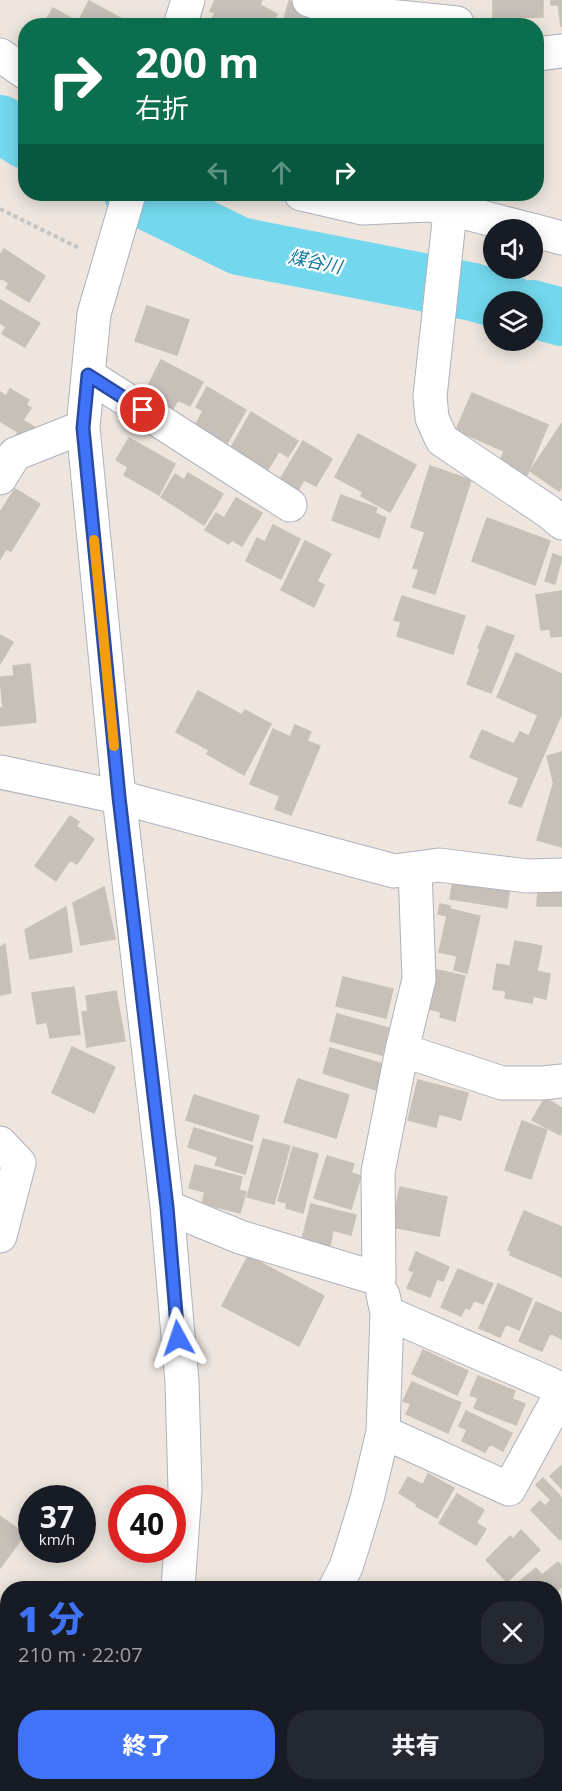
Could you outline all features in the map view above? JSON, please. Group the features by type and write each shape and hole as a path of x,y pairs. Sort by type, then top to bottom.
{"street":[{"path":"182,18 188,0"},
{"path":"309,0 340,11 457,16"},
{"path":"544,53 562,51"},
{"path":"0,55 18,67"},
{"path":"127,201 94,314 83,428 119,797 167,1207 182,1382 185,1490 178,1581"},
{"path":"332,201 362,208 428,205 483,219"},
{"path":"450,212 430,396 432,418 442,440 562,523"},
{"path":"543,233 562,238"},
{"path":"88,375 290,505"},
{"path":"0,478 15,454 83,428"},
{"path":"0,772 119,797 394,871 439,865 528,876 562,875"},
{"path":"339,1581 346,1567 356,1536 383,1432 387,1313 379,1279 378,1172 402,1050 419,979 415,868"},
{"path":"402,1050 502,1083 562,1081"},
{"path":"0,1143 19,1163 0,1236"},
{"path":"167,1207 240,1237 379,1279"},
{"path":"383,1432 509,1488 562,1390 387,1313"}],"path":[{"path":"0,209 111,255"}],"building":[{"path":"215,0 262,0 260,5 277,14 275,18 213,18 215,13 210,11"},
{"path":"493,0 543,0 543,17 493,18"},
{"path":"551,0 562,0 562,26 558,5 551,5"},
{"path":"89,1 120,18 80,18"},
{"path":"289,1 349,18 284,18"},
{"path":"53,8 71,18 47,18"},
{"path":"4,249 45,276 29,302 6,288 9,283 1,278 0,280 0,255"},
{"path":"0,300 40,323 25,347 2,334 6,327 0,323"},
{"path":"147,306 189,320 177,355 135,341"},
{"path":"161,360 203,382 190,406 178,400 170,414 141,399"},
{"path":"207,387 246,410 224,449 192,431 203,411 196,407"},
{"path":"10,389 29,400 26,405 31,408 23,420 34,427 23,444 14,439 18,432 0,421 0,392 6,396"},
{"path":"472,393 548,425 527,475 499,463 504,451 456,430"},
{"path":"251,412 298,441 288,457 279,451 266,473 229,451"},
{"path":"562,423 562,486 559,491 530,471"},
{"path":"358,434 416,465 390,512 361,496 363,492 335,477"},
{"path":"129,438 175,464 159,495 124,475 128,467 116,460"},
{"path":"303,441 332,459 316,486 304,480 297,492 279,481"},
{"path":"430,466 471,480 435,594 413,587 419,569 413,568 425,532 411,527"},
{"path":"188,473 223,494 204,525 161,497 175,474 184,480"},
{"path":"15,489 40,504 11,551 6,549 0,559 0,512"},
{"path":"341,495 377,508 375,513 386,518 379,538 332,520"},
{"path":"236,498 262,513 242,546 232,540 229,544 205,530 216,513 224,518"},
{"path":"487,518 550,541 535,585 472,561"},
{"path":"273,525 300,539 281,579 246,561 257,538 265,542"},
{"path":"305,541 331,554 317,581 324,585 314,607 281,590"},
{"path":"553,554 562,557 555,584 545,581"},
{"path":"562,591 562,636 551,637 550,629 541,630 536,595"},
{"path":"402,596 465,616 453,654 397,636 401,622 394,620"},
{"path":"487,626 514,636 491,693 467,684"},
{"path":"0,635 13,642 0,664"},
{"path":"516,653 562,674 562,713 521,807 509,803 519,778 470,757 482,730 514,744 520,732 529,736 538,715 497,697"},
{"path":"30,664 36,722 0,726 0,708 3,708 0,677 14,676 13,666"},
{"path":"198,691 242,715 245,710 271,724 244,775 207,754 209,750 176,732"},
{"path":"295,725 311,732 307,741 320,746 291,815 275,809 280,796 250,784 273,729 290,737"},
{"path":"562,752 562,847 537,840 554,785 547,756"},
{"path":"70,816 79,822 76,826 94,839 77,864 70,860 56,881 35,866"},
{"path":"453,879 510,887 507,908 450,899"},
{"path":"104,887 115,939 81,945 73,903"},
{"path":"538,889 562,889 562,906 537,906"},
{"path":"440,904 450,906 450,909 480,916 467,973 454,970 457,956 439,952 447,916 438,914"},
{"path":"66,907 72,952 30,959 25,930"},
{"path":"515,941 542,946 537,971 550,974 546,999 533,996 532,1003 505,998 506,991 493,989 497,964 510,966"},
{"path":"5,944 11,993 0,995 0,947"},
{"path":"433,969 465,976 455,1021 440,1017 441,1012 425,1008"},
{"path":"343,977 393,989 386,1018 336,1006"},
{"path":"74,987 80,1034 50,1038 47,1022 37,1024 32,993"},
{"path":"116,991 125,1041 87,1047 82,1012 88,1011 86,996"},
{"path":"337,1014 389,1028 382,1055 330,1041"},
{"path":"72,1047 115,1067 94,1113 52,1093"},
{"path":"330,1048 383,1064 376,1090 323,1073"},
{"path":"298,1079 349,1095 336,1138 284,1122"},
{"path":"418,1080 468,1093 461,1120 439,1114 436,1127 408,1120"},
{"path":"194,1095 259,1116 252,1141 186,1120"},
{"path":"545,1098 562,1108 560,1135 532,1120"},
{"path":"522,1121 547,1130 531,1179 505,1170"},
{"path":"194,1128 253,1146 245,1174 215,1165 218,1157 188,1147"},
{"path":"263,1139 290,1146 274,1204 247,1197"},
{"path":"293,1147 318,1154 303,1213 286,1208 287,1203 278,1201"},
{"path":"327,1156 354,1164 351,1173 361,1176 351,1209 314,1198"},
{"path":"195,1165 242,1177 239,1190 246,1192 240,1213 202,1203 205,1192 189,1188"},
{"path":"400,1187 447,1197 439,1236 392,1227"},
{"path":"311,1204 356,1215 351,1235 333,1230 330,1246 302,1239"},
{"path":"524,1211 562,1227 562,1277 510,1255 511,1251 508,1250"},
{"path":"416,1252 449,1267 443,1281 437,1279 430,1297 407,1288 414,1272 409,1270"},
{"path":"248,1256 324,1296 299,1346 222,1306"},
{"path":"458,1269 493,1284 483,1304 474,1300 470,1309 465,1308 461,1316 441,1307"},
{"path":"498,1284 532,1299 519,1330 506,1324 500,1337 479,1328"},
{"path":"536,1302 562,1313 562,1339 550,1333 542,1351 519,1341"},
{"path":"423,1350 468,1371 457,1395 412,1374"},
{"path":"478,1376 515,1391 512,1399 525,1404 516,1425 474,1408 478,1398 470,1395"},
{"path":"412,1382 461,1403 448,1433 406,1414 411,1404 403,1401"},
{"path":"466,1411 512,1433 503,1451 490,1444 485,1452 462,1441 467,1430 459,1426"},
{"path":"562,1467 562,1489 550,1476"},
{"path":"428,1474 454,1488 437,1518 399,1493 408,1477 423,1485"},
{"path":"543,1478 562,1498 562,1538 560,1540 531,1510 540,1501 545,1506 551,1500 536,1485"},
{"path":"457,1494 484,1510 476,1523 486,1529 476,1545 439,1523"},
{"path":"0,1516 18,1529 18,1544 0,1568"},
{"path":"521,1530 540,1550 506,1581 486,1560 510,1536 513,1539"},
{"path":"558,1562 562,1567 562,1581 520,1581 536,1568 542,1575"}],"waterway":[{"name":"煤谷川","path":"0,124 18,135"},
{"name":"煤谷川","path":"147,201 239,246 483,295"},
{"name":"煤谷川","path":"543,312 562,317"}],"slow traffic":[{"path":"94,540 114,746"}],"route":[{"path":"143,410 88,375 83,428 119,797 167,1207 178,1338"}]}
